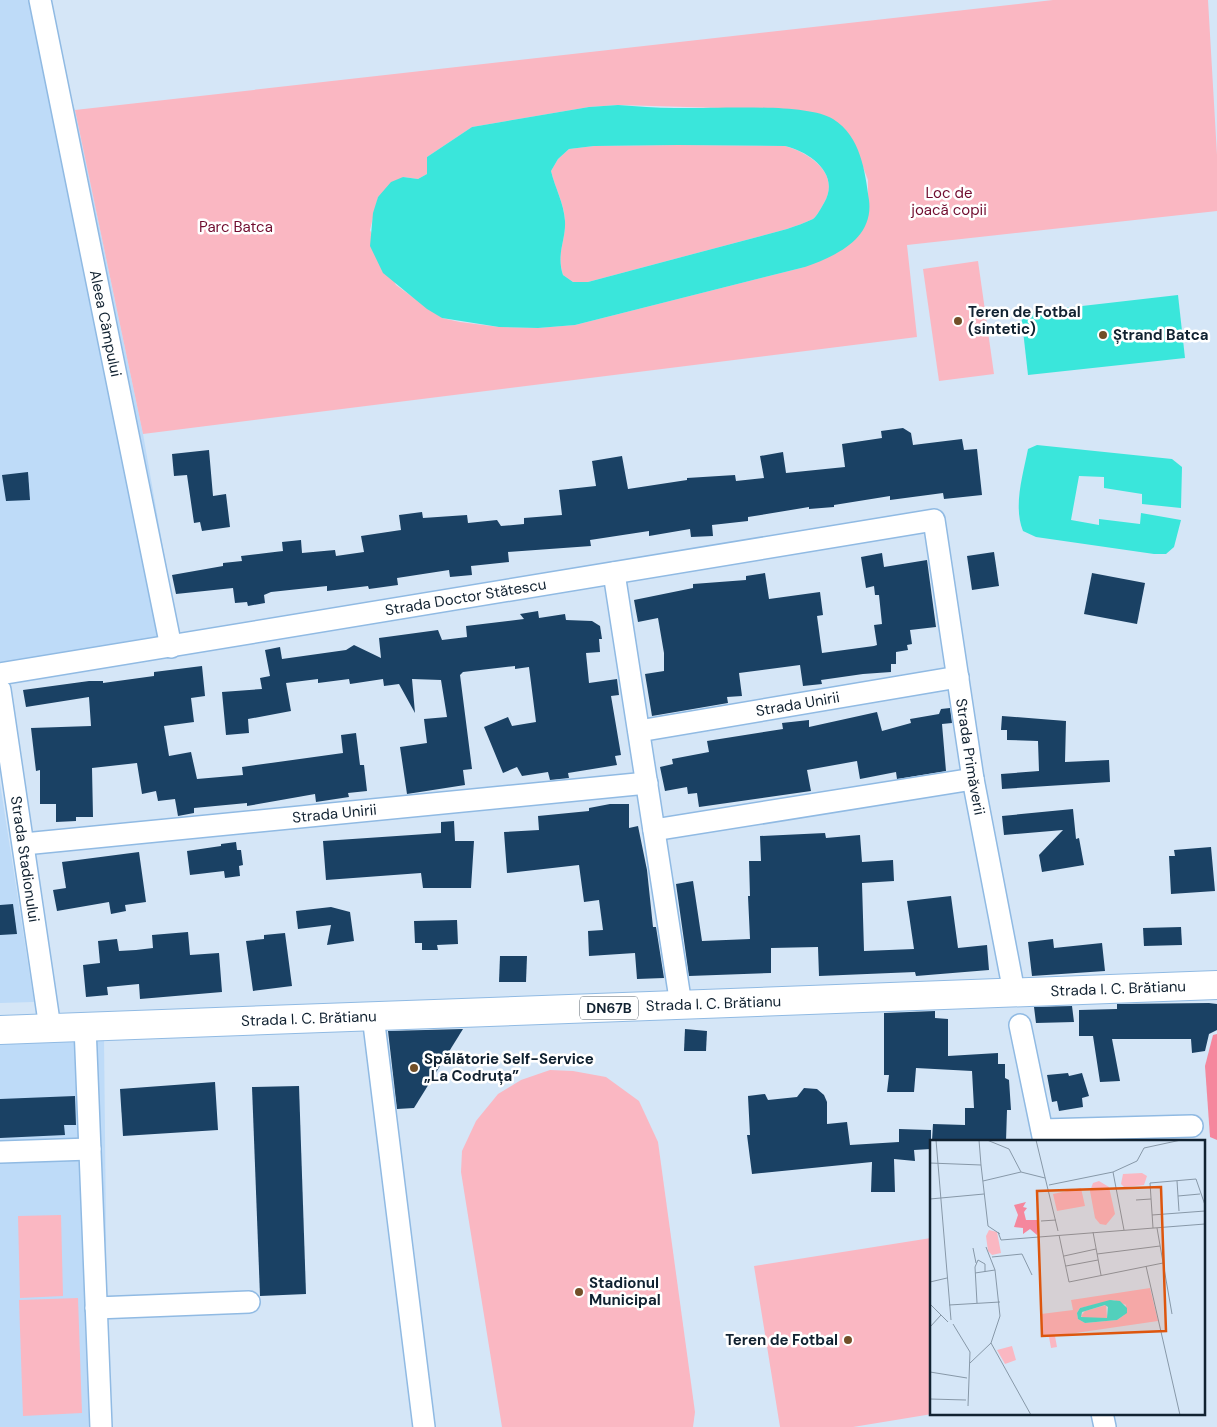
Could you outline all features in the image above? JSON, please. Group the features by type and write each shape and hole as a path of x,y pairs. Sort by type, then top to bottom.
{"main road":[{"name":"Strada I. C. Brătianu","path":"0,1030 1217,985"}],"street":[{"name":"Aleea Câmpului","path":"40,0 172,647"},
{"name":"Strada Doctor Stătescu","path":"0,674 934,520"},
{"name":"Strada Primăverii","path":"934,520 973,779 1014,992"},
{"path":"614,573 681,1005"},
{"name":"Strada Unirii","path":"639,731 958,678"},
{"name":"Strada Stadionului","path":"0,690 50,1028"},
{"path":"654,830 973,779"},
{"name":"Strada Unirii","path":"24,844 647,783"},
{"path":"373,1016 424,1427"},
{"path":"1020,1025 1043,1135 1192,1126"},
{"path":"85,1026 101,1427"},
{"path":"0,1152 90,1149"},
{"path":"96,1308 249,1302"},
{"path":"1102,1414 1105,1427"}],"shaded area":[{"path":"0,0 38,0 75,110 143,434 178,633 0,663"},
{"path":"618,105 668,108 780,108 801,110 833,119 850,135 860,155 869,200 869,214 865,225 859,235 840,251 805,267 575,325 538,328 499,327 442,318 427,309 383,273 370,246 373,213 378,197 391,182 403,177 418,179 427,174 427,157 472,127 589,107","holes":["594,146 785,146 804,153 813,159 826,174 829,183 828,192 824,203 813,219 787,229 588,282 573,282 563,275 560,260 565,221 551,171 558,159 569,149"]},
{"name":"Ștrand Batca","path":"1178,295 1185,358 1028,375 1021,313"},
{"path":"1037,445 1172,459 1182,467 1181,508 1142,504 1142,494 1104,488 1104,477 1079,476 1071,520 1099,525 1099,519 1140,524 1141,513 1181,520 1174,547 1166,554 1154,554 1036,537 1023,531 1019,511 1022,480 1028,449"},
{"path":"0,783 34,1002 0,1003"},
{"path":"1217,1034 1217,1140 1210,1137 1205,1066 1213,1035"},
{"path":"104,1037 108,1427 0,1427 0,1041"}],"green space":[{"name":"Parc Batca","path":"1053,0 1208,0 1217,155 1217,211 907,245 917,337 143,434 75,110","holes":["618,105 788,110 815,114 863,167 868,180 868,195 805,267 575,325 538,328 499,327 442,318 396,285 370,230 378,197 403,177 418,179 427,174 427,157 472,127 589,107"]},
{"path":"594,146 785,146 795,149 813,159 826,174 829,183 828,193 824,203 813,219 787,229 588,282 573,282 563,275 560,260 565,220 551,171 558,159 569,149"},
{"name":"Teren de Fotbal (sintetic)","path":"978,261 994,374 939,381 923,269"},
{"name":"Stadionul Municipal","path":"550,1070 573,1071 606,1077 639,1101 658,1142 695,1412 693,1427 502,1427 461,1172 462,1151 476,1121 498,1094 521,1080"},
{"path":"61,1215 63,1296 20,1298 18,1216"},
{"name":"Teren de Fotbal","path":"930,1238 930,1414 932,1414 853,1427 780,1427 754,1266"},
{"path":"78,1298 82,1413 23,1416 19,1300"}],"building":[{"path":"903,428 911,433 913,445 962,439 964,450 977,449 982,495 944,499 943,493 890,500 890,496 834,505 834,507 809,509 809,507 748,517 748,521 712,525 713,536 691,537 690,529 649,536 649,531 590,540 591,546 508,552 509,562 471,566 472,575 450,577 449,570 397,578 398,585 369,589 368,586 327,591 327,586 271,592 264,595 265,603 248,606 247,602 235,603 233,588 176,594 172,575 223,566 223,563 242,561 241,556 283,551 282,542 301,540 302,553 335,550 336,556 364,552 361,536 401,530 399,515 422,512 423,518 467,515 468,523 497,520 501,526 524,524 524,518 562,515 559,490 596,486 592,461 622,456 628,489 687,480 687,478 735,475 736,481 764,478 760,456 783,452 786,473 845,467 842,444 882,438 881,431"},
{"path":"209,450 213,496 226,494 230,527 202,531 200,522 194,523 187,475 174,476 172,454"},
{"path":"28,472 30,500 6,501 2,475"},
{"path":"994,552 999,586 972,590 967,556"},
{"path":"882,553 884,567 927,560 936,627 910,630 912,644 907,645 908,650 896,652 896,664 891,664 891,672 821,680 822,684 803,686 800,665 739,673 742,696 727,697 728,703 652,716 645,674 664,671 664,653 658,618 638,622 634,600 693,588 693,584 746,580 746,576 765,573 769,599 820,592 823,615 817,616 822,653 874,646 877,645 874,625 882,624 879,595 875,595 874,586 866,588 861,557"},
{"path":"1092,573 1145,583 1137,624 1084,614"},
{"path":"538,611 539,618 565,614 566,620 592,621 600,626 602,639 599,639 600,652 586,653 589,683 617,679 619,695 611,696 621,755 615,756 617,765 568,773 569,778 550,780 548,772 522,776 517,767 503,773 484,727 508,717 512,726 536,722 529,667 515,669 515,666 463,672 460,675 472,769 463,770 465,785 407,794 400,747 427,743 424,719 447,717 441,680 412,679 415,713 399,684 384,686 383,679 350,684 349,679 318,683 318,679 286,683 291,711 248,719 249,733 226,735 222,692 262,689 260,678 270,676 265,650 280,647 282,659 346,650 354,645 381,658 379,638 438,630 442,640 467,637 466,626 524,619 520,614"},
{"path":"202,666 205,696 191,698 194,722 164,726 169,756 191,752 197,779 243,775 242,767 343,753 341,735 356,733 360,765 364,765 367,791 348,793 349,797 316,802 315,794 247,806 247,803 194,808 194,813 178,816 175,799 158,801 156,791 142,794 137,763 92,768 93,817 76,817 76,821 56,822 56,804 40,804 40,770 36,771 31,728 91,726 89,697 26,707 23,690 89,681 103,681 103,683 154,676 154,672"},
{"path":"950,708 952,723 942,724 946,771 897,779 896,772 860,779 857,761 807,770 811,791 699,807 697,793 688,794 687,787 665,791 660,767 673,764 672,759 709,752 707,741 783,729 782,723 809,720 809,727 877,712 882,731 911,723 910,719 939,714 941,709"},
{"path":"1002,716 1066,721 1065,762 1109,760 1110,782 1002,789 1001,774 1039,771 1038,741 1007,740 1007,730 1001,730"},
{"path":"610,804 629,804 629,828 638,826 647,870 653,927 656,927 664,978 637,979 635,953 589,956 588,931 603,930 599,900 584,902 579,865 507,873 504,832 539,830 538,816 589,811 589,808"},
{"path":"1073,809 1076,839 1079,838 1084,865 1042,872 1039,855 1063,830 1004,835 1002,816"},
{"path":"454,821 455,841 474,841 471,888 423,888 421,873 326,880 323,841 441,833 441,822"},
{"path":"825,833 826,838 860,835 862,862 893,860 894,881 862,883 864,951 914,949 907,901 951,896 958,948 987,945 989,970 916,976 915,972 819,976 818,947 771,948 771,973 689,976 676,884 693,881 702,941 750,939 749,861 761,861 760,836"},
{"path":"236,842 237,850 241,850 243,865 239,866 240,876 225,878 224,871 190,875 187,851"},
{"path":"1211,847 1215,891 1171,894 1169,856 1175,856 1174,850"},
{"path":"139,852 146,902 125,905 126,911 111,914 109,902 57,911 53,890 66,888 62,862"},
{"path":"13,904 17,934 0,935 0,905"},
{"path":"331,907 350,912 354,941 327,945 331,925 298,929 296,911"},
{"path":"457,920 458,944 437,945 438,950 422,950 422,943 415,943 414,921"},
{"path":"1181,927 1182,945 1144,946 1143,928"},
{"path":"188,932 190,955 219,953 222,992 140,999 139,984 107,987 108,995 86,997 83,965 100,963 98,941 117,939 119,951 136,950 153,948 152,935"},
{"path":"285,933 292,986 253,991 246,941 264,939 264,935"},
{"path":"1053,939 1054,948 1102,943 1105,971 1032,976 1028,942"},
{"path":"500,956 527,956 526,982 499,982"},
{"path":"1117,1004 1217,1004 1217,1030 1209,1034 1205,1051 1192,1053 1191,1039 1112,1039 1120,1081 1100,1082 1093,1036 1079,1036 1079,1010 1117,1009"},
{"path":"1072,1006 1074,1022 1036,1023 1034,1007"},
{"path":"935,1011 935,1018 948,1019 948,1056 998,1053 998,1064 1005,1064 1005,1078 1009,1080 1011,1110 1007,1110 1006,1140 932,1140 933,1124 965,1125 965,1108 974,1108 972,1071 916,1068 914,1092 887,1092 889,1075 884,1075 884,1013"},
{"name":"Spălătorie Self-Service „La Codruța”","path":"463,1029 414,1108 397,1109 388,1031"},
{"path":"685,1029 707,1031 706,1051 684,1051"},
{"path":"1068,1073 1069,1076 1082,1073 1089,1096 1082,1098 1083,1107 1059,1111 1057,1101 1052,1102 1047,1075"},
{"path":"215,1082 218,1130 123,1136 120,1089"},
{"path":"299,1086 306,1294 260,1296 252,1087"},
{"path":"804,1088 817,1089 824,1095 827,1102 827,1124 847,1122 850,1145 899,1142 899,1129 931,1130 930,1149 914,1150 915,1161 894,1159 895,1192 871,1192 872,1162 752,1174 747,1135 750,1135 748,1096 765,1094 768,1100 797,1097"},
{"path":"75,1096 76,1125 64,1125 65,1135 0,1138 0,1099"}],"place":[{"name":"Teren de Fotbal (sintetic)","path":"958,321"},
{"name":"Ștrand Batca","path":"1103,335"},
{"name":"Spălătorie Self-Service „La Codruța”","path":"414,1068"},
{"name":"Stadionul Municipal","path":"579,1292"},
{"name":"Teren de Fotbal","path":"848,1340"}],"park label":[{"name":"Loc de joacă copii","path":"949,202"}]}
